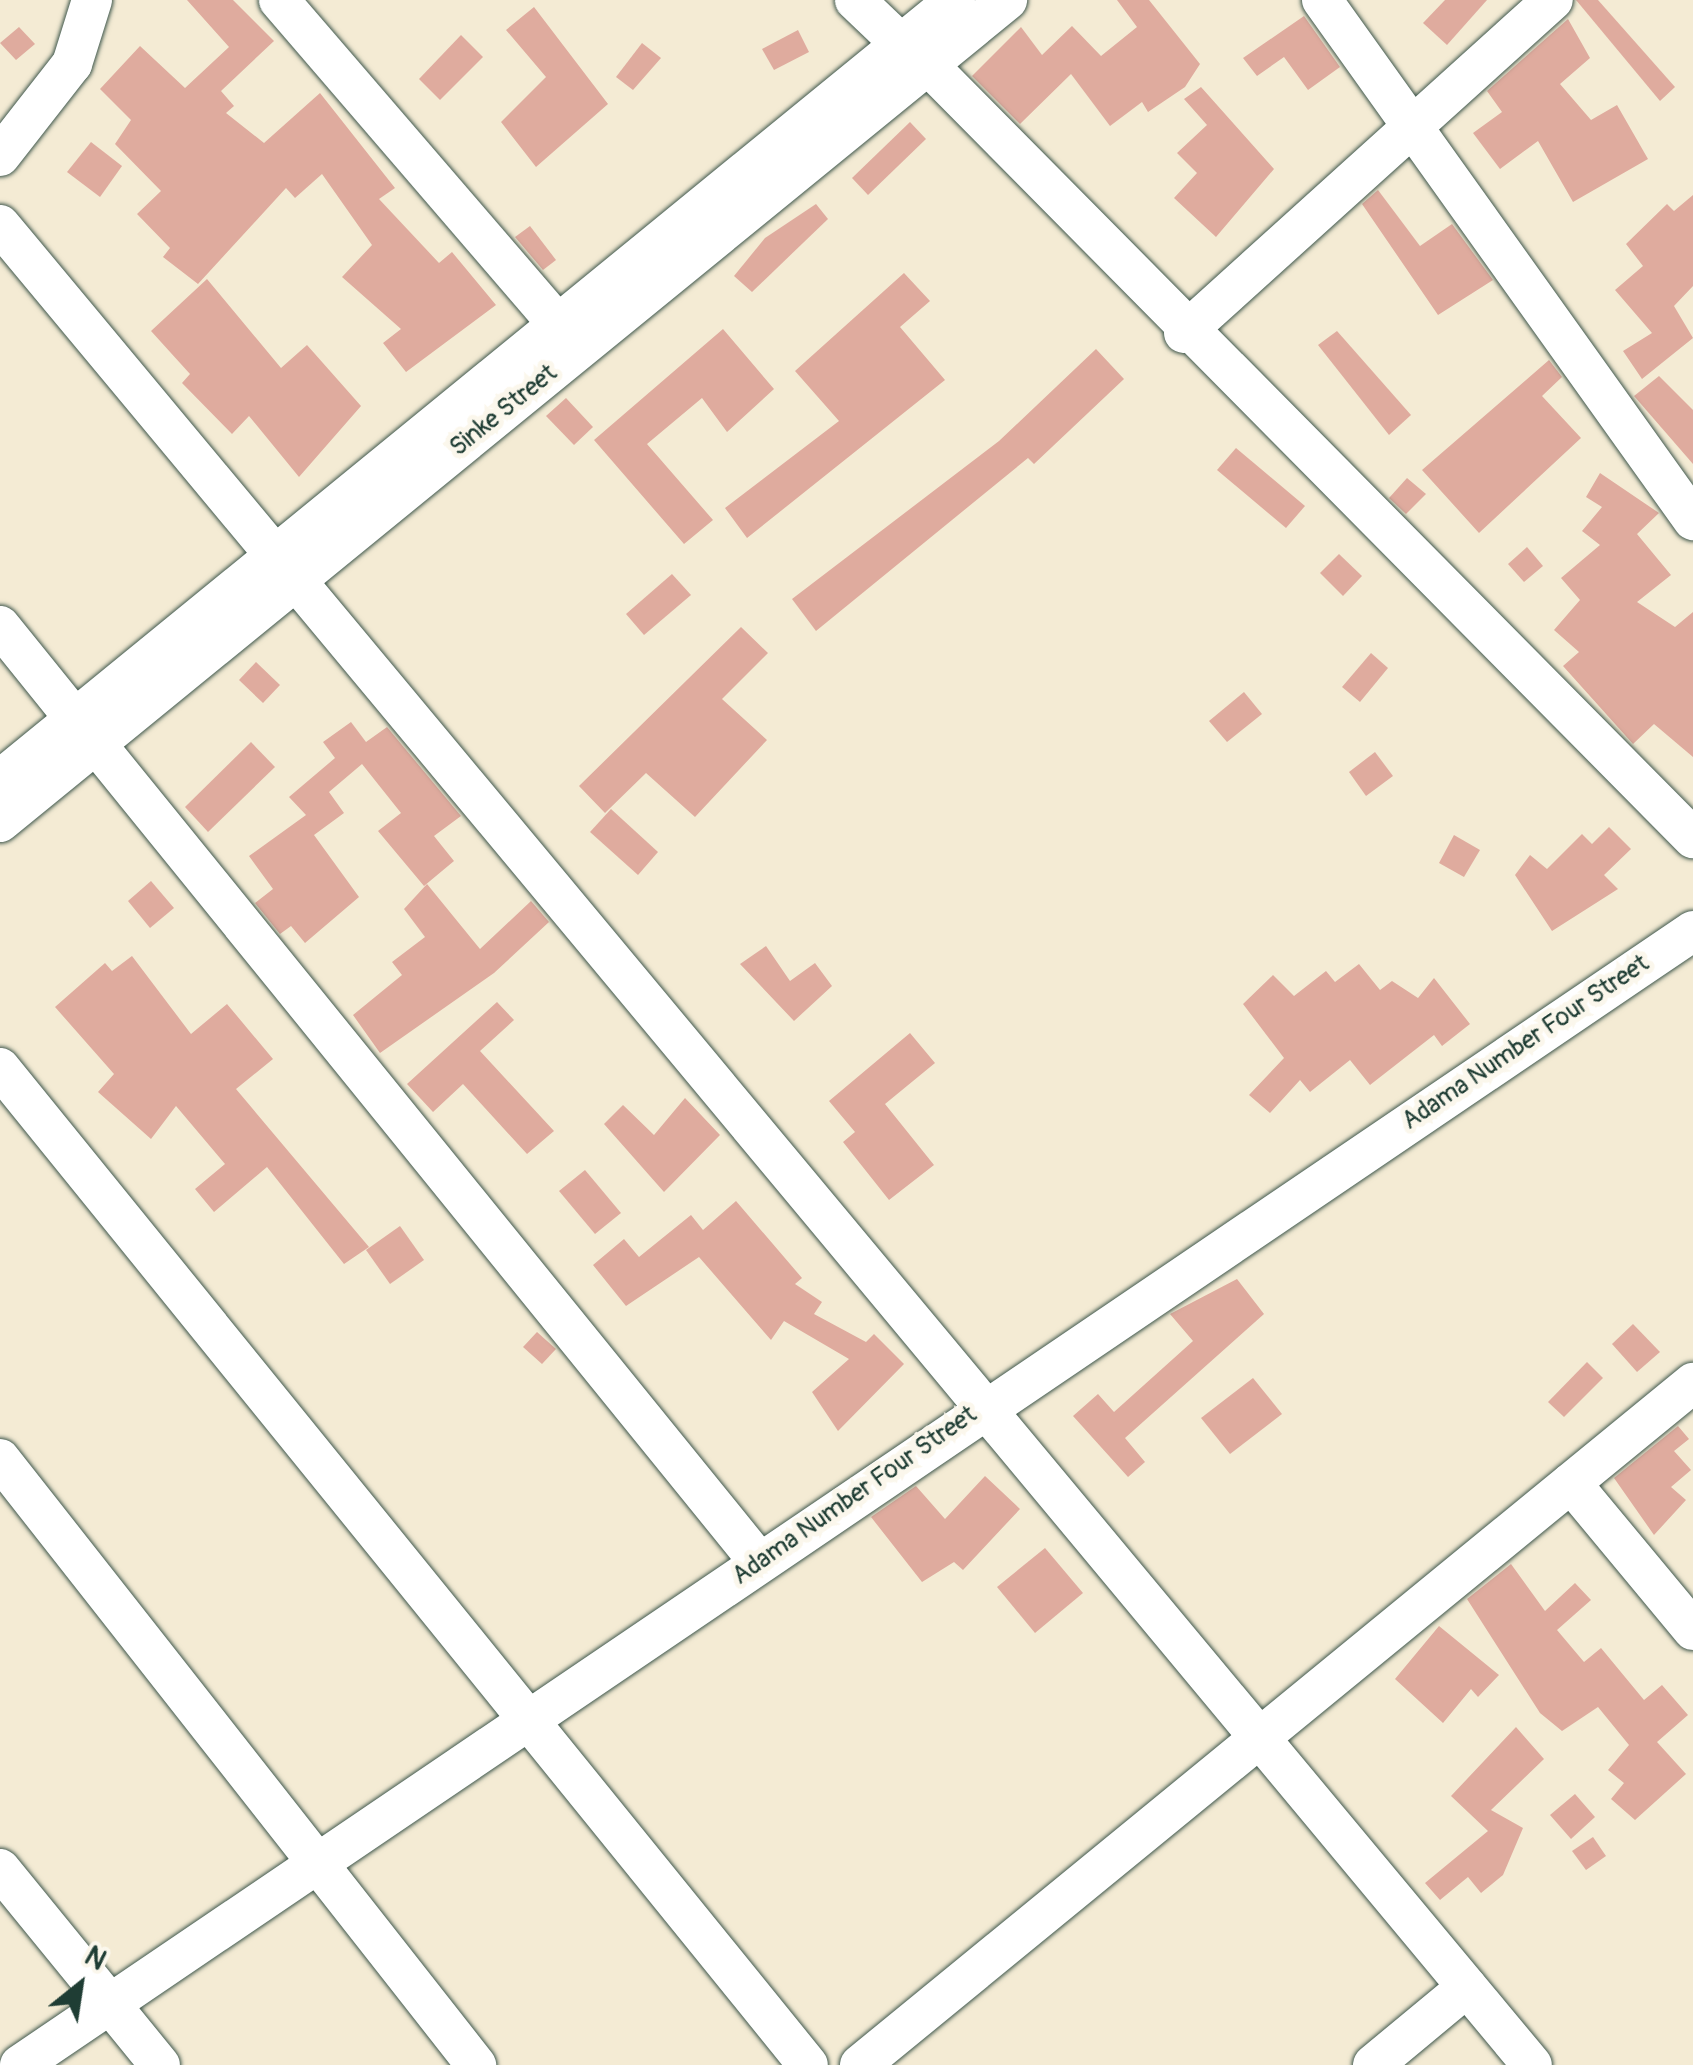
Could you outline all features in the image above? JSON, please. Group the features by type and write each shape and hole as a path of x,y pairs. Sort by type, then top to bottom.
{"street":[{"path":"0,156 72,64 92,0"},
{"path":"280,0 558,324"},
{"path":"855,0 915,54 1184,333 1693,838"},
{"name":"Sinke Street","path":"0,822 86,731 915,54 955,0"},
{"name":"Sinke Street","path":"286,568 558,324 915,54 1007,0"},
{"path":"1322,0 1690,509"},
{"path":"1184,333 1553,0"},
{"path":"0,224 1532,2065"},
{"path":"0,626 760,1563"},
{"name":"Sinke Street","path":"0,780 86,731"},
{"name":"Adama Number Four Street","path":"20,2065 318,1866 525,1716 760,1563 984,1407 1693,931"},
{"path":"0,1068 808,2065"},
{"path":"860,2065 1693,1383"},
{"path":"0,1459 476,2065"},
{"path":"1571,1483 1693,1630"},
{"path":"0,1869 160,2065"},
{"path":"1372,2065 1468,1987"}],"building":[{"path":"187,0 233,0 274,41 221,91 234,106 226,113 264,143 320,93 395,188 379,199 439,263 452,252 496,305 406,372 383,343 401,329 342,277 372,245 322,174 295,198 286,188 198,284 163,257 170,248 137,214 161,191 115,144 131,120 100,89 140,46 185,88 229,47"},
{"path":"1117,0 1149,0 1200,64 1185,87 1148,112 1142,102 1110,126 1071,74 1020,124 972,76 1021,27 1042,55 1072,26 1101,56 1137,27"},
{"path":"1445,0 1487,0 1447,45 1423,23"},
{"path":"1576,0 1598,0 1675,87 1660,101"},
{"path":"534,7 608,104 536,167 501,122 546,77 506,30"},
{"path":"1304,16 1340,67 1308,90 1284,57 1257,76 1243,58"},
{"path":"1568,19 1590,58 1560,84 1591,120 1617,105 1648,159 1573,202 1538,141 1500,169 1473,133 1502,112 1487,91"},
{"path":"19,27 35,44 16,60 0,43"},
{"path":"798,30 809,52 774,70 762,49"},
{"path":"461,35 483,57 440,100 419,79"},
{"path":"642,43 661,58 633,90 616,77"},
{"path":"1201,87 1274,169 1216,237 1174,198 1197,173 1177,153 1207,125 1184,99"},
{"path":"910,122 926,139 868,195 852,178"},
{"path":"91,142 122,166 100,197 67,172"},
{"path":"1378,190 1420,246 1452,224 1493,280 1438,315 1362,204"},
{"path":"1693,195 1693,286 1674,306 1693,338 1642,379 1623,351 1652,333 1615,290 1643,266 1626,244 1667,204 1674,211"},
{"path":"816,204 828,219 752,292 734,276 765,238"},
{"path":"530,226 556,260 543,270 515,237"},
{"path":"904,273 930,301 900,327 945,380 747,538 725,508 839,421 795,371"},
{"path":"207,279 281,368 307,345 361,406 299,477 249,416 232,434 182,383 190,374 151,331"},
{"path":"723,329 774,389 727,432 702,398 647,444 713,520 684,544 594,440"},
{"path":"1337,331 1411,415 1389,435 1318,345"},
{"path":"1096,349 1124,379 1034,464 1028,458 816,631 792,599 999,441"},
{"path":"1549,360 1562,377 1542,396 1581,438 1479,533 1422,470"},
{"path":"1659,376 1693,410 1693,464 1634,396"},
{"path":"566,398 593,427 574,445 546,416"},
{"path":"1236,448 1305,506 1286,528 1217,470"},
{"path":"1600,473 1659,513 1637,534 1671,575 1637,602 1675,627 1693,612 1693,757 1654,724 1633,744 1563,666 1579,652 1554,630 1580,600 1561,578 1600,545 1582,531 1602,507 1586,497"},
{"path":"1407,478 1426,494 1406,514 1389,498"},
{"path":"1527,547 1543,566 1524,582 1508,564"},
{"path":"1339,554 1362,576 1343,596 1320,573"},
{"path":"672,574 691,595 644,635 626,614"},
{"path":"741,627 768,653 722,699 767,740 695,817 646,773 605,813 579,786"},
{"path":"1371,653 1388,668 1360,702 1342,687"},
{"path":"256,662 280,685 263,703 239,680"},
{"path":"1244,692 1262,714 1227,742 1209,721"},
{"path":"351,722 366,742 387,727 461,816 434,836 454,861 424,886 378,831 401,813 362,764 329,792 344,813 314,835 359,897 305,943 291,926 280,934 255,903 273,889 249,856 306,815 289,797 335,758 323,742"},
{"path":"251,742 275,767 208,832 185,807"},
{"path":"1375,752 1393,776 1366,796 1349,772"},
{"path":"611,809 658,852 638,875 590,832"},
{"path":"1609,827 1631,849 1604,875 1618,889 1552,931 1515,875 1530,855 1547,869 1582,834 1592,844"},
{"path":"1454,835 1480,850 1464,877 1439,863"},
{"path":"151,881 174,908 150,928 128,901"},
{"path":"427,884 480,949 531,901 549,922 494,973 380,1053 353,1015 402,975 392,962 425,937 404,909"},
{"path":"766,946 790,981 815,963 832,986 794,1021 740,964"},
{"path":"132,956 191,1034 227,1004 273,1059 236,1089 369,1247 344,1264 267,1167 214,1212 195,1189 225,1164 176,1106 151,1139 98,1092 114,1074 55,1007 105,963 112,971"},
{"path":"1359,964 1380,990 1392,981 1418,998 1434,978 1470,1024 1442,1046 1434,1035 1370,1085 1350,1060 1310,1092 1300,1080 1270,1113 1249,1095 1284,1058 1243,1004 1273,975 1294,996 1326,971 1335,982"},
{"path":"497,1002 514,1020 480,1051 554,1131 527,1154 463,1084 433,1112 407,1084"},
{"path":"910,1033 935,1063 885,1104 934,1165 889,1200 843,1142 855,1132 829,1101"},
{"path":"685,1098 720,1135 664,1192 604,1124 623,1105 654,1135"},
{"path":"585,1170 621,1213 595,1234 559,1191"},
{"path":"736,1201 802,1278 795,1284 822,1302 814,1314 866,1342 874,1334 904,1364 838,1431 812,1392 849,1359 784,1321 771,1340 699,1257 626,1306 593,1265 624,1239 639,1257 691,1215 703,1230"},
{"path":"400,1226 424,1260 390,1284 366,1250"},
{"path":"1237,1279 1264,1314 1125,1438 1145,1462 1128,1477 1073,1416 1098,1394 1114,1412 1193,1341 1170,1314"},
{"path":"1633,1324 1660,1352 1637,1372 1612,1344"},
{"path":"537,1332 556,1349 542,1364 523,1347"},
{"path":"1587,1362 1603,1378 1564,1417 1548,1402"},
{"path":"1253,1378 1282,1414 1230,1454 1201,1418"},
{"path":"1678,1426 1689,1439 1674,1451 1691,1470 1671,1487 1686,1500 1654,1535 1614,1478"},
{"path":"985,1476 1020,1509 963,1570 954,1562 922,1582 871,1517 916,1486 945,1519"},
{"path":"1045,1548 1083,1593 1035,1633 997,1587"},
{"path":"1511,1564 1545,1611 1575,1583 1591,1600 1557,1630 1584,1662 1601,1648 1644,1700 1662,1685 1688,1715 1657,1742 1686,1774 1635,1820 1611,1799 1624,1783 1608,1770 1629,1745 1598,1707 1562,1731 1540,1713 1467,1599"},
{"path":"1439,1626 1499,1675 1478,1697 1471,1689 1443,1723 1395,1679"},
{"path":"1516,1727 1544,1759 1491,1810 1523,1828 1503,1875 1481,1893 1468,1877 1440,1900 1425,1883 1488,1831 1451,1796"},
{"path":"1575,1794 1595,1817 1571,1839 1550,1815"},
{"path":"1593,1837 1606,1856 1586,1870 1572,1851"}]}
